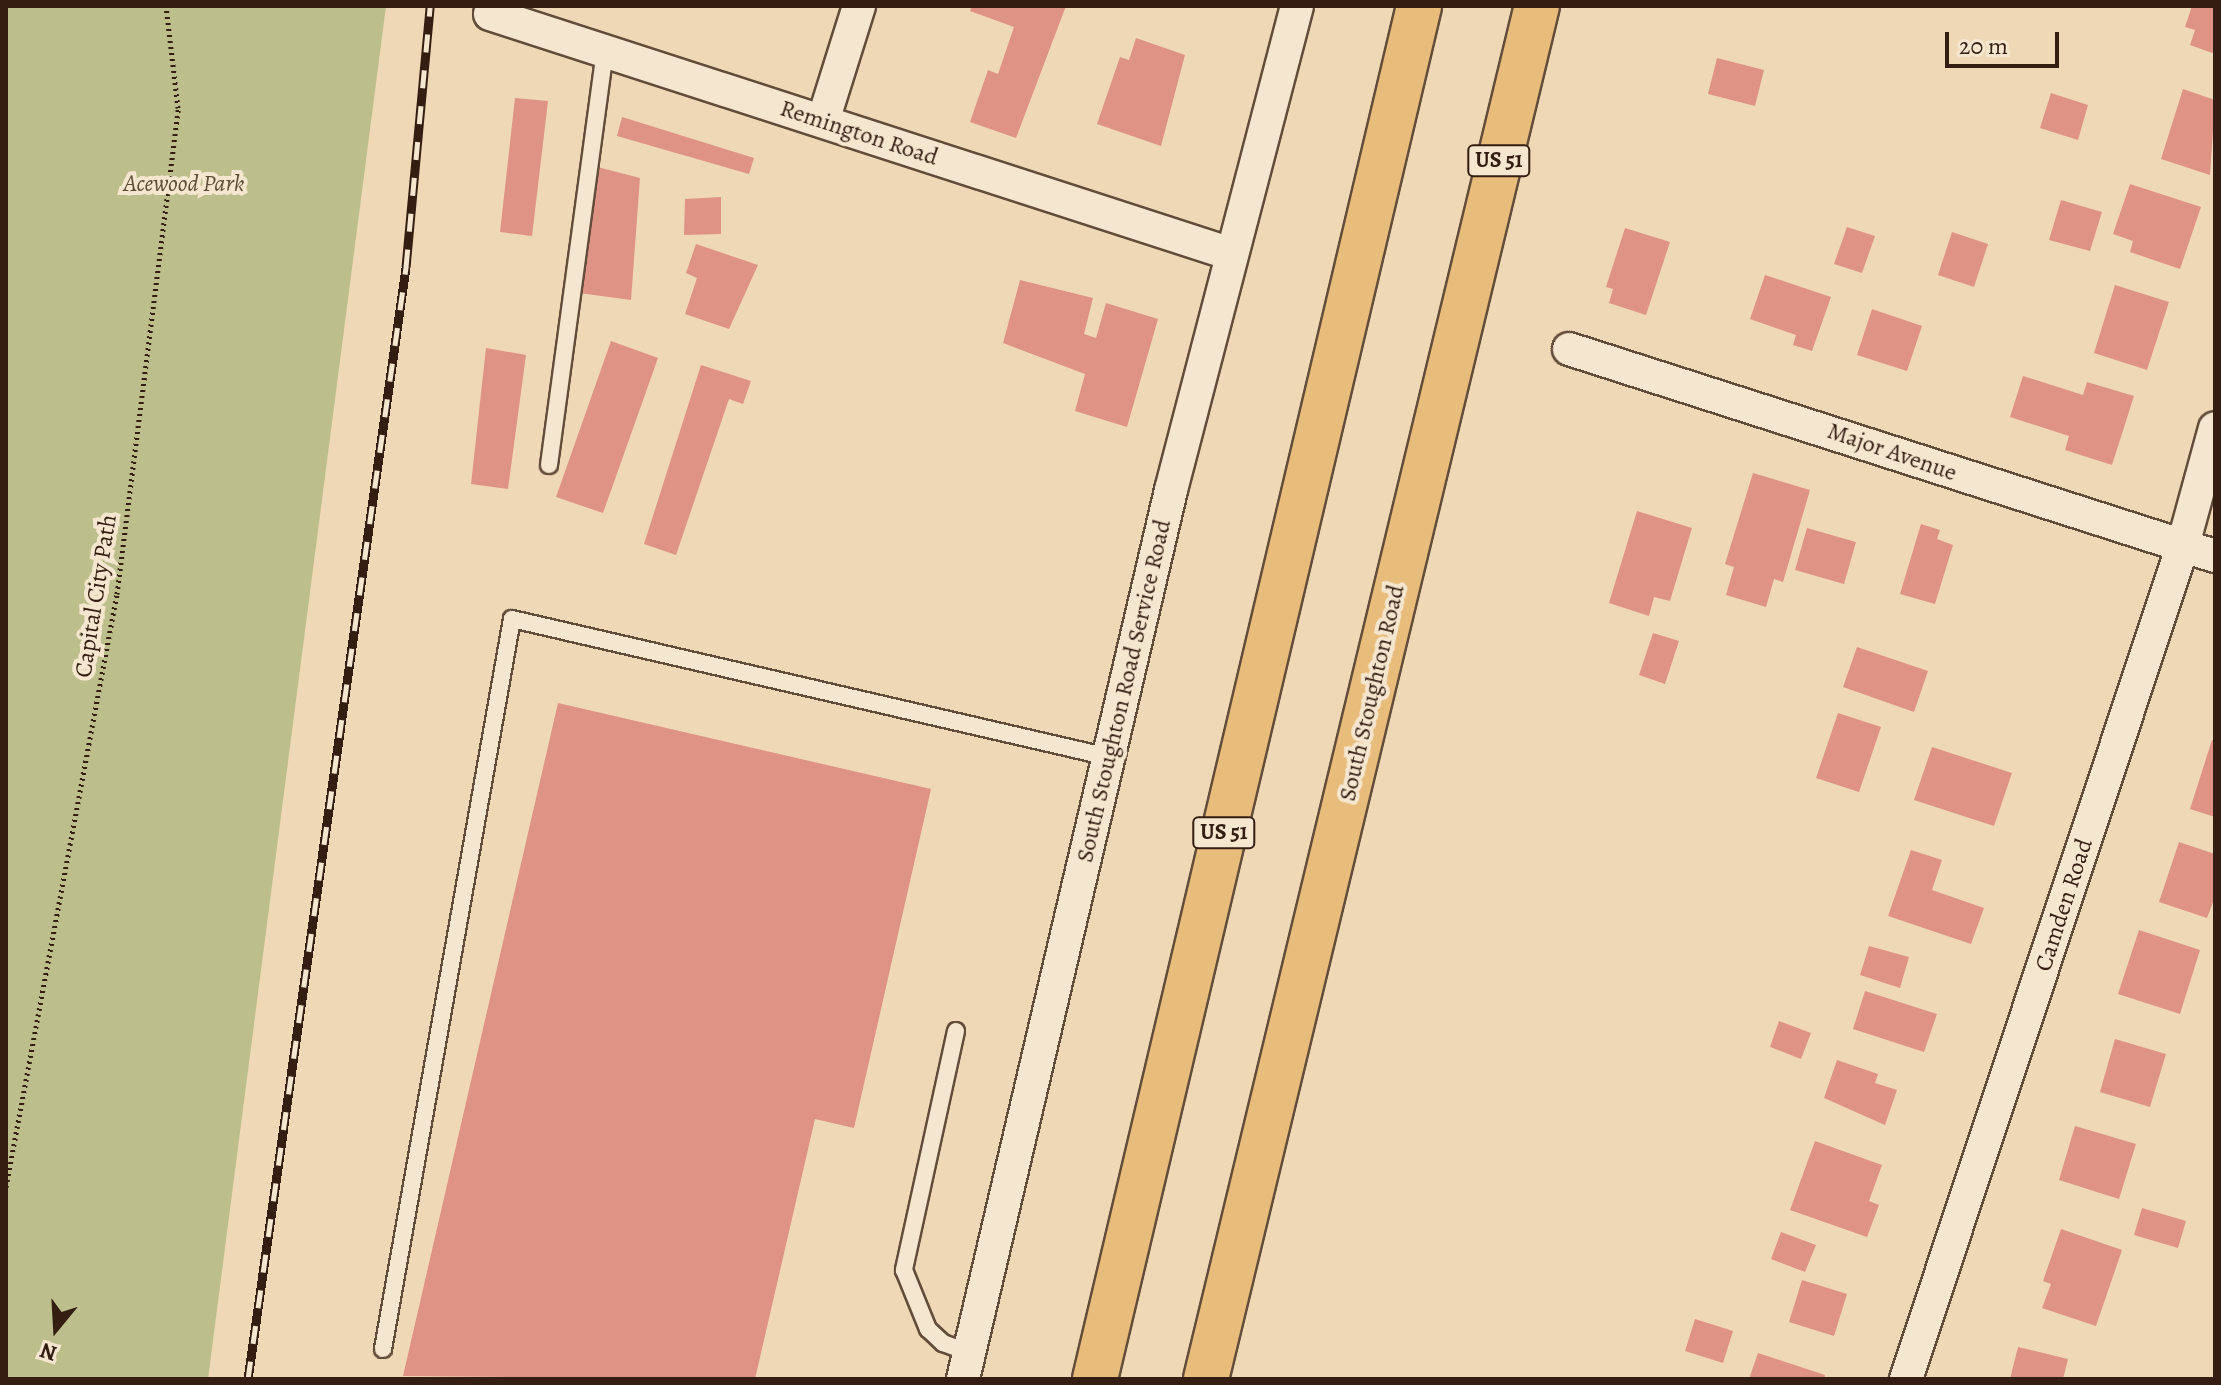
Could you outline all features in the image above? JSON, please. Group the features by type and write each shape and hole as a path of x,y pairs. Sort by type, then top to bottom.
{"main road":[{"name":"US 51","path":"1095,1379 1419,6"},
{"name":"South Stoughton Road","path":"1206,1379 1537,6"}],"street":[{"path":"823,121 859,6"},
{"name":"South Stoughton Road Service Road","path":"967,1366 1228,253 1297,6"},
{"name":"Remington Road","path":"490,14 1228,253"},
{"name":"Major Avenue","path":"1569,349 2215,556"},
{"name":"Camden Road","path":"1906,1379 2183,545 2215,428"}],"lane":[{"path":"549,465 605,51"},
{"path":"383,1349 512,619 1109,757"},
{"path":"956,1031 904,1270 928,1329 967,1366"}],"path":[{"name":"Capital City Path","path":"6,1187 117,594 178,108 166,6"}],"green space":[{"name":"Acewood Park","path":"6,6 386,6 208,1379 6,1379"}],"building":[{"path":"972,6 1066,6 1016,138 970,122 988,70 998,74 1014,27 970,11"},
{"path":"2192,6 2215,6 2215,54 2190,45 2195,30 2185,27"},
{"path":"1136,38 1185,55 1161,146 1097,124 1120,57 1129,60"},
{"path":"1717,58 1764,70 1755,106 1708,94"},
{"path":"2183,89 2215,100 2210,175 2161,159"},
{"path":"2051,93 2088,105 2078,140 2040,128"},
{"path":"515,98 548,101 532,236 500,232"},
{"path":"622,117 754,158 749,174 617,136"},
{"path":"586,164 640,178 631,300 579,293"},
{"path":"2130,184 2201,207 2180,269 2130,252 2133,241 2113,234"},
{"path":"721,197 721,234 684,235 685,199"},
{"path":"2061,200 2102,212 2090,251 2049,240"},
{"path":"1847,227 1875,236 1862,273 1834,264"},
{"path":"1625,228 1670,242 1646,315 1609,303 1613,289 1606,287"},
{"path":"1952,232 1988,244 1974,287 1938,275"},
{"path":"696,244 758,265 729,329 685,314 697,278 686,273"},
{"path":"1765,275 1831,297 1812,351 1793,345 1796,335 1750,319"},
{"path":"1020,280 1093,298 1084,334 1096,338 1106,303 1158,319 1127,427 1075,411 1085,374 1003,343"},
{"path":"2115,285 2169,302 2147,370 2094,353"},
{"path":"1872,309 1922,326 1907,371 1857,355"},
{"path":"611,341 658,358 603,513 556,497"},
{"path":"486,348 526,355 508,489 471,484"},
{"path":"701,365 751,381 743,404 729,399 676,555 644,544"},
{"path":"2023,376 2083,395 2087,382 2134,396 2112,465 2065,450 2069,436 2010,417"},
{"path":"1753,473 1810,490 1783,582 1774,579 1766,607 1726,595 1734,567 1725,564"},
{"path":"1637,511 1692,528 1670,601 1654,597 1649,616 1609,603"},
{"path":"1921,524 1940,530 1937,539 1953,545 1935,604 1900,594"},
{"path":"1807,528 1856,542 1844,584 1795,570"},
{"path":"1653,633 1679,641 1665,684 1639,675"},
{"path":"1857,647 1928,671 1914,712 1843,687"},
{"path":"558,703 931,789 854,1128 815,1119 755,1379 403,1376"},
{"path":"1838,713 1881,727 1859,792 1816,778"},
{"path":"2212,740 2215,741 2215,817 2190,809"},
{"path":"1932,747 2012,773 1994,826 1914,800"},
{"path":"2179,842 2215,854 2215,897 2207,918 2159,902"},
{"path":"1911,850 1942,860 1932,890 1984,908 1971,944 1888,916"},
{"path":"2139,930 2200,950 2180,1014 2118,994"},
{"path":"1869,946 1909,957 1900,988 1860,975"},
{"path":"1865,991 1937,1014 1924,1052 1853,1029"},
{"path":"1779,1021 1811,1033 1801,1059 1770,1047"},
{"path":"2115,1039 2166,1054 2150,1107 2100,1092"},
{"path":"1837,1060 1878,1074 1875,1083 1897,1090 1885,1125 1824,1098"},
{"path":"2075,1126 2136,1144 2119,1199 2059,1180"},
{"path":"1815,1141 1882,1165 1869,1201 1879,1205 1867,1237 1790,1210"},
{"path":"2142,1208 2186,1221 2178,1248 2134,1235"},
{"path":"2061,1229 2122,1250 2096,1326 2042,1308 2051,1284 2043,1281"},
{"path":"1781,1232 1816,1245 1805,1272 1771,1259"},
{"path":"1802,1280 1847,1294 1834,1336 1789,1322"},
{"path":"1695,1319 1733,1331 1723,1363 1685,1351"},
{"path":"2018,1347 2068,1359 2063,1379 2010,1379"},
{"path":"1758,1353 1825,1375 1824,1379 1749,1379"}],"railway":[{"path":"248,1379 406,267 430,6"}]}
